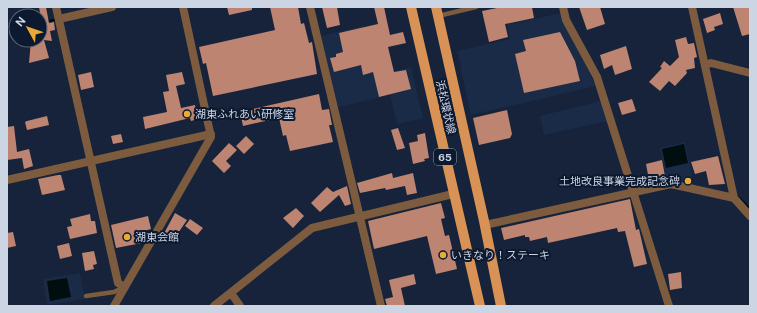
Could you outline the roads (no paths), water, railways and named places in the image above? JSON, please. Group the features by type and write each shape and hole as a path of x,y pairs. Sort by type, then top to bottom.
{"main road":[{"name":"浜松環状線","path":"411,7 480,306"},
{"name":"浜松環状線","path":"437,11 485,225 501,306"}],"street":[{"path":"56,7 118,283 124,287"},
{"path":"59,19 112,7"},
{"path":"114,306 208,144 211,134 183,7"},
{"path":"310,7 381,306"},
{"path":"563,7 566,20 596,77 669,306"},
{"path":"692,7 734,198 750,216"},
{"path":"704,65 711,63 750,73"},
{"path":"7,180 211,134"},
{"path":"485,225 670,184 734,198"},
{"path":"214,306 312,228 453,194"},
{"path":"231,293 240,306"}],"lane":[{"path":"437,11 476,7"},
{"path":"86,296 114,292 124,287"}],"waterway":[{"path":"48,21 54,20"},
{"path":"738,197 750,209"}],"place":[{"name":"湖東ふれあい研修室","path":"187,114"},
{"name":"土地改良事業完成記念碑","path":"688,181"},
{"name":"湖東会館","path":"127,237"},
{"name":"いきなり！ステーキ","path":"443,255"}]}
